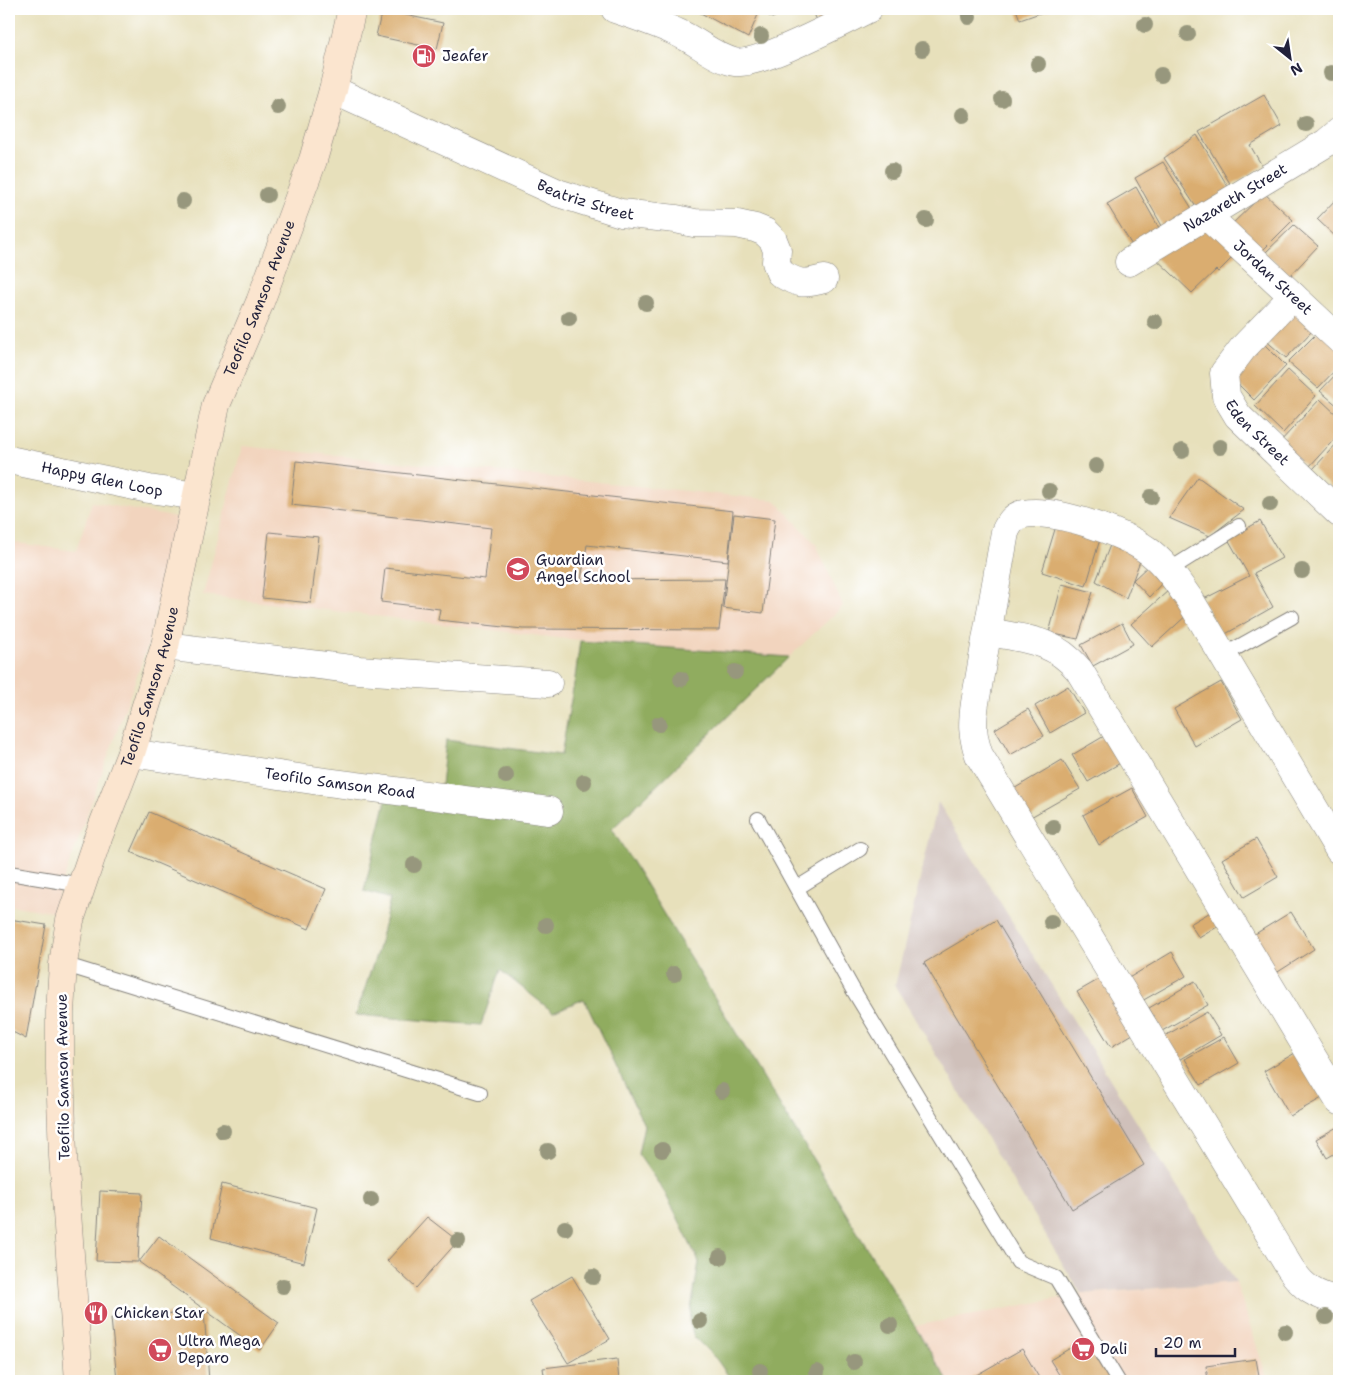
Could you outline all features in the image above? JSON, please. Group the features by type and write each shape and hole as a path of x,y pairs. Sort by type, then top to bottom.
{"main road":[{"name":"Teofilo Samson Avenue","path":"79,1381 62,1146 60,1041 63,964 70,920 96,843 131,754 165,646 216,406 260,302 313,160 334,90 352,9"}],"street":[{"path":"616,9 677,32 723,58 736,62 755,59 802,42 868,9"},
{"name":"Beatriz Street","path":"334,90 558,193 620,213 676,219 694,223 737,224 755,228 765,232 773,240 777,250 776,262 780,273 798,283 808,284 824,280"},
{"name":"Nazareth Street","path":"1129,262 1335,144"},
{"name":"Jordan Street","path":"1207,216 1339,340"},
{"name":"Eden Street","path":"1293,296 1243,348 1224,373 1226,396 1238,416 1339,513"},
{"name":"Happy Glen Loop","path":"9,460 149,489 197,496"},
{"path":"1339,850 1190,600 1169,570 1150,552 1130,539 1102,527 1066,517 1034,513 1015,517 1005,532 972,724 979,755 1294,1273 1307,1289 1339,1301"},
{"path":"988,632 1044,643 1056,648 1069,658 1079,670 1339,1101"},
{"path":"165,646 359,670 548,683"},
{"name":"Teofilo Samson Road","path":"131,754 310,780 549,811"}],"lane":[{"path":"1169,570 1239,526"},
{"path":"1222,656 1292,618"},
{"path":"758,819 852,988 1018,1262 1056,1278 1118,1381"},
{"path":"797,888 860,849"},
{"path":"9,872 82,885"},
{"path":"63,964 480,1093"}],"shaded area":[{"name":"Guardian Angel School","path":"242,446 775,500 816,544 843,606 789,657 557,638 203,595"},
{"path":"92,502 178,518 148,645 52,912 9,905 9,542 76,551"},
{"path":"938,802 1236,1282 1081,1294 895,986"},
{"path":"1236,1282 1268,1381 948,1381 915,1326 1081,1294"}],"green space":[{"path":"580,641 789,657 612,829 948,1381 732,1381 717,1360 694,1337 689,1321 699,1262 665,1193 638,1154 644,1125 584,999 553,1012 500,970 481,1025 356,1015 379,946 390,899 364,891 387,796 439,804 446,740 561,755"}],"building":[{"path":"693,9 794,9 772,18 760,10 748,38"},
{"path":"812,9 853,9 819,25"},
{"path":"1016,9 1051,9 1020,20"},
{"path":"382,10 443,23 437,49 376,36"},
{"path":"1264,95 1282,126 1250,145 1262,166 1231,185 1199,132"},
{"path":"1197,135 1230,190 1198,210 1164,158"},
{"path":"1163,162 1196,215 1166,233 1135,178"},
{"path":"1136,187 1163,235 1136,252 1107,204"},
{"path":"1264,193 1293,220 1258,255 1228,228"},
{"path":"1339,196 1339,240 1317,219"},
{"path":"1206,221 1238,252 1218,272 1216,270 1192,293 1152,255"},
{"path":"1294,225 1318,246 1290,276 1265,253"},
{"path":"1293,306 1315,328 1286,358 1264,339"},
{"path":"1320,330 1339,348 1339,366 1318,388 1288,362"},
{"path":"1261,341 1286,366 1254,400 1229,375"},
{"path":"1288,370 1316,396 1283,433 1255,406"},
{"path":"1339,371 1339,407 1320,391"},
{"path":"1320,399 1339,417 1339,434 1308,468 1279,443"},
{"path":"1339,441 1339,482 1333,489 1313,469"},
{"path":"296,461 733,511 728,561 587,545 581,580 725,579 719,630 523,629 438,620 440,609 381,602 385,568 485,579 491,528 291,505"},
{"path":"1198,477 1244,510 1210,536 1169,518"},
{"path":"734,514 775,519 763,613 723,608"},
{"path":"1260,521 1282,558 1254,573 1273,607 1222,636 1202,600 1249,576 1228,539"},
{"path":"1056,526 1101,536 1086,586 1042,572"},
{"path":"269,532 319,537 311,603 262,598"},
{"path":"1112,540 1143,553 1126,598 1096,581"},
{"path":"1149,565 1164,581 1149,597 1133,580"},
{"path":"1062,584 1093,592 1078,639 1049,633"},
{"path":"1169,590 1189,613 1152,647 1131,624"},
{"path":"1122,623 1133,644 1093,666 1081,645"},
{"path":"1221,682 1242,719 1195,746 1174,709"},
{"path":"1068,686 1084,713 1050,733 1035,706"},
{"path":"1028,709 1044,736 1010,755 995,729"},
{"path":"1106,735 1122,762 1088,782 1072,755"},
{"path":"1062,760 1080,789 1029,818 1012,790"},
{"path":"1132,788 1148,817 1099,845 1083,815"},
{"path":"149,812 326,889 309,929 131,852"},
{"path":"1256,839 1278,877 1244,897 1222,859"},
{"path":"1214,910 1222,924 1199,938 1190,924"},
{"path":"1291,912 1314,949 1270,977 1247,939"},
{"path":"9,919 46,925 26,1039 9,1030"},
{"path":"996,920 1144,1165 1072,1209 924,963"},
{"path":"1172,952 1186,976 1140,1002 1127,979"},
{"path":"1105,976 1138,1031 1111,1047 1077,992"},
{"path":"1195,981 1208,1005 1162,1031 1149,1008"},
{"path":"1207,1012 1221,1035 1175,1062 1161,1038"},
{"path":"1224,1037 1239,1063 1201,1085 1185,1059"},
{"path":"1295,1053 1322,1098 1290,1116 1264,1071"},
{"path":"1339,1126 1339,1151 1327,1158 1316,1139"},
{"path":"222,1184 317,1208 304,1263 211,1238"},
{"path":"100,1191 142,1193 138,1262 96,1261"},
{"path":"427,1217 458,1241 416,1288 387,1261"},
{"path":"159,1236 279,1323 260,1350 139,1262"},
{"path":"572,1276 610,1339 568,1363 529,1301"},
{"path":"9,1304 13,1304 10,1330 9,1330"},
{"name":"Ultra Mega Deparo","path":"204,1311 209,1381 117,1381 111,1318"},
{"name":"Dali","path":"1089,1337 1115,1381 1063,1381 1050,1360"},
{"path":"1022,1349 1041,1381 966,1381"},
{"path":"617,1359 619,1381 545,1381 543,1368"},
{"path":"1256,1359 1260,1381 1208,1381 1206,1366"}],"place":[{"name":"Jeafer","path":"424,56"},
{"name":"Guardian Angel School","path":"518,569"},
{"name":"Chicken Star","path":"96,1313"},
{"name":"Dali","path":"1083,1349"},
{"name":"Ultra Mega Deparo","path":"160,1350"}]}
